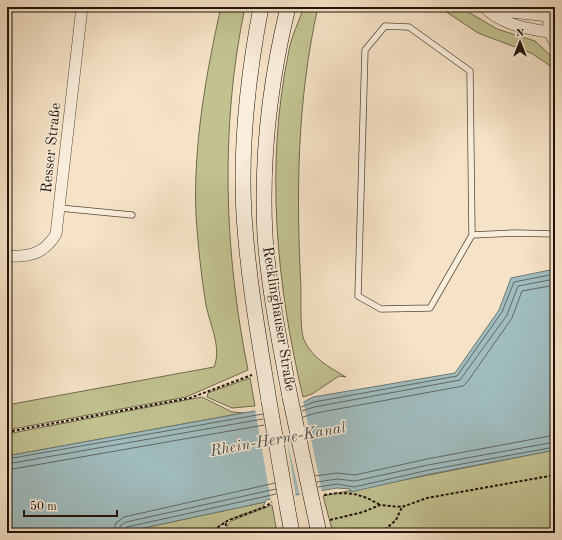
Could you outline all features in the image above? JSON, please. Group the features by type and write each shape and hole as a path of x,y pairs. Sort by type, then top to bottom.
{"main road":[{"name":"Recklinghauser Straße","path":"261,7 246,110 244,214 254,309 292,533"},
{"name":"Recklinghauser Straße","path":"288,7 275,77 269,120 264,212 274,315 318,528"}],"street":[{"name":"Resser Straße","path":"7,256 35,254 49,245 56,234 82,7"},
{"path":"484,7 490,13 506,22 524,28 550,32"},
{"path":"496,7 511,12 551,12 550,32 555,42"}],"lane":[{"path":"385,26 409,27 470,72 472,235 430,308 380,309 358,296 365,50 385,26"},
{"path":"60,208 132,215"},
{"path":"472,235 516,233 555,234"}],"path":[{"path":"7,432 190,398 252,375"},
{"path":"318,528 380,506 402,507 426,498 555,475"},
{"path":"342,492 365,496 380,506"},
{"path":"209,533 226,523 265,507"},
{"path":"381,533 388,529 396,520 402,507"},
{"path":"226,523 226,532"},
{"path":"213,533 260,530 280,532"}],"green space":[{"path":"221,7 245,7 237,52 232,97 228,188 234,280 248,370 186,397 7,430 7,405 214,367 217,352 206,305 200,260 196,215 196,189 202,110 210,58"},
{"path":"304,7 318,7 306,77 300,147 299,253 302,330 304,340 312,352 322,362 346,377 339,376 312,394 303,397 286,311 280,267 276,180 277,137 282,93 290,44"},
{"path":"439,7 460,7 497,29 535,41 555,60 555,69 531,53 478,33"},
{"path":"250,378 255,406 232,408 207,397 208,393"},
{"path":"202,397 232,412 244,413 7,456 7,434"},
{"path":"555,450 555,533 333,533 323,496"},
{"path":"265,502 263,507 226,521 219,526 218,533 120,533"},
{"path":"272,505 277,533 227,533 227,526 231,521"}],"water":[{"name":"Rhein-Herne-Kanal","path":"555,269 555,450 430,474 351,492 350,489 337,488 266,500 265,502 120,533 7,533 7,456 304,402 313,397 455,373 499,310 511,278"}],"pier":[{"path":"303,400 322,492 300,496 287,440 296,497 271,501 255,409"}]}
